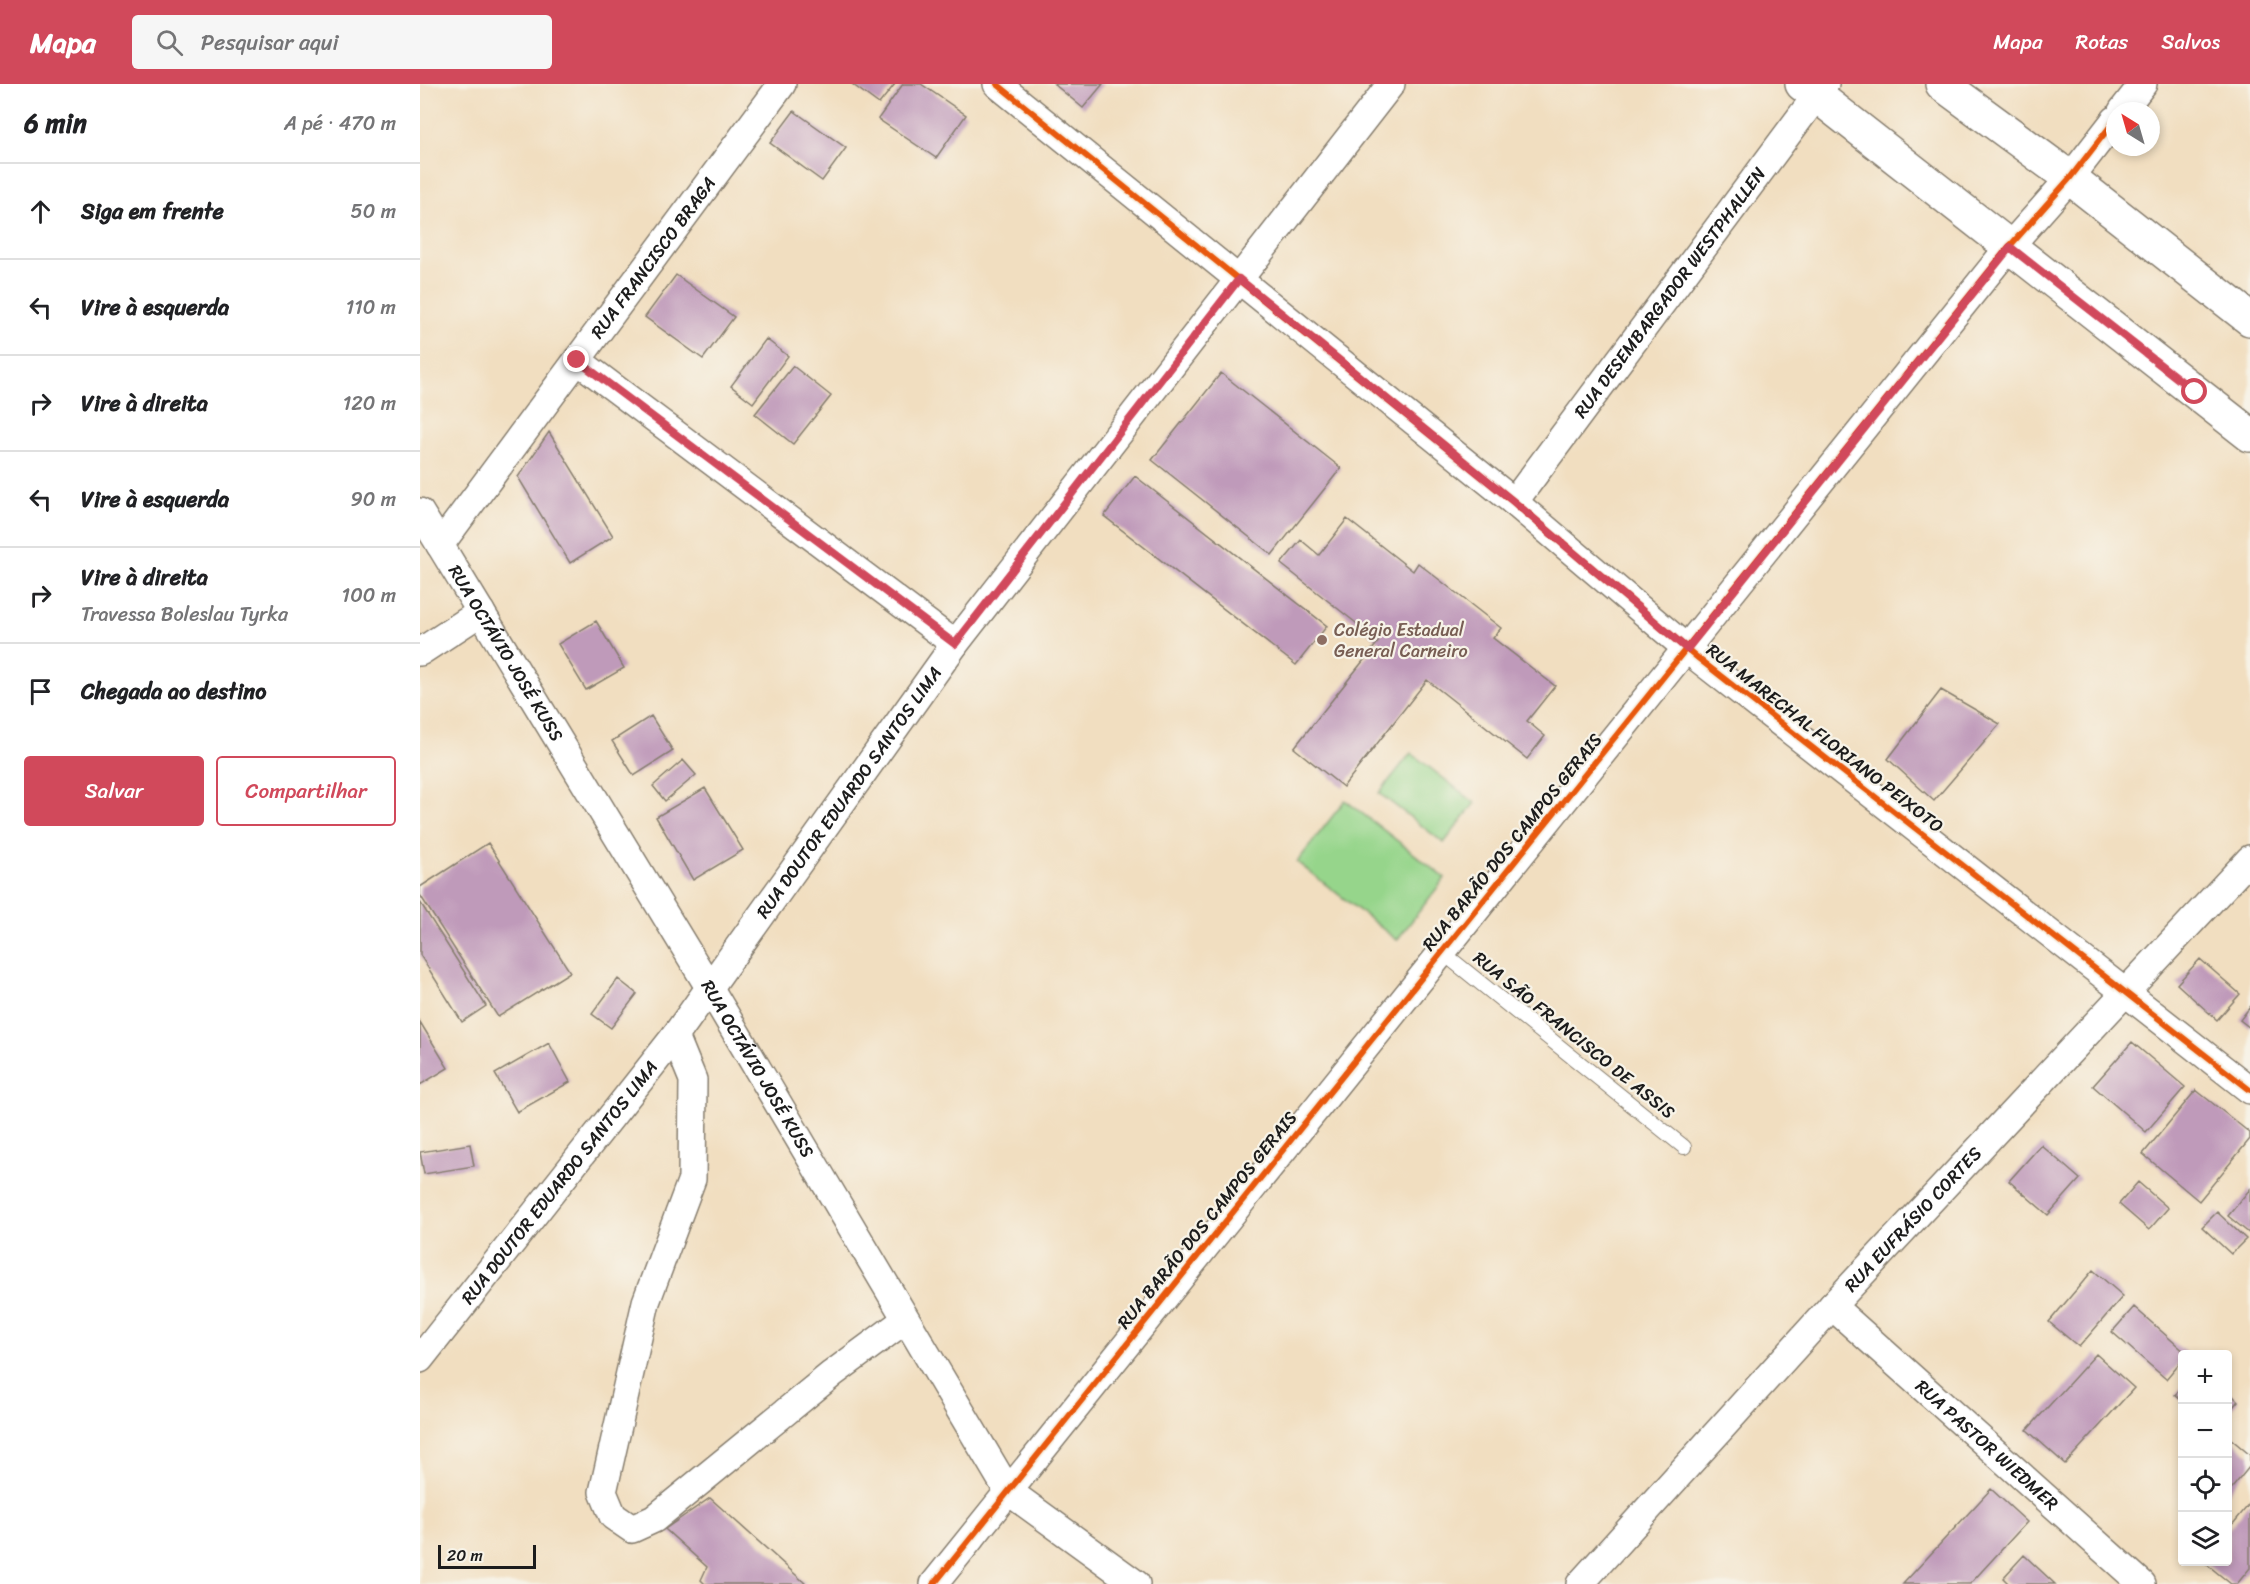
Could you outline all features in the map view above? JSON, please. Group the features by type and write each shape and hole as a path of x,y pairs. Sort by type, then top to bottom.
{"main road":[{"path":"1942,84 2070,178 2250,319"},
{"path":"1815,88 2010,247 2250,435"}],"street":[{"name":"RUA FRANCISCO BRAGA","path":"440,545 782,84"},
{"name":"RUA MARECHAL FLORIANO PEIXOTO","path":"997,84 1514,502 1687,649 2250,1090"},
{"name":"RUA DOUTOR EDUARDO SANTOS LIMA","path":"420,1359 675,1036 955,644 1391,84"},
{"path":"2129,102 2143,84"},
{"name":"RUA DESEMBARGADOR WESTPHALLEN","path":"1514,502 1815,88"},
{"name":"RUA BARÃO DOS CAMPOS GERAIS","path":"934,1584 2010,247 2070,178 2106,132"},
{"path":"577,360 955,644"},
{"name":"RUA OCTÁVIO JOSÉ KUSS","path":"420,512 709,987 1008,1491 1136,1584"},
{"path":"420,652 481,612"},
{"name":"RUA EUFRÁSIO CORTES","path":"1580,1584 1832,1306 2250,859"},
{"path":"675,1036 693,1080 693,1179 645,1302 603,1492 614,1516 632,1529 654,1520 832,1374 905,1320"},
{"name":"RUA PASTOR WIEDMER","path":"1832,1306 2133,1581"}],"lane":[{"name":"RUA SÃO FRANCISCO DE ASSIS","path":"1442,952 1684,1146"}],"green space":[{"path":"1411,753 1475,803 1444,843 1379,793"},
{"path":"1345,800 1445,878 1397,940 1297,862"}],"building":[{"path":"852,84 895,84 879,104"},
{"path":"903,84 921,84 966,115 936,158 878,119"},
{"path":"1054,84 1103,84 1083,108"},
{"path":"794,111 846,148 822,181 770,143"},
{"path":"676,275 734,317 703,359 645,317"},
{"path":"766,339 788,356 753,403 731,386"},
{"path":"793,366 831,396 793,444 755,414"},
{"path":"1221,373 1341,468 1272,555 1152,460"},
{"path":"549,432 613,536 570,563 518,477"},
{"path":"1135,476 1327,626 1296,665 1104,516"},
{"path":"1347,519 1413,571 1418,563 1501,628 1493,638 1555,686 1527,721 1545,736 1527,759 1427,680 1343,787 1294,748 1379,641 1281,564 1301,540 1319,555"},
{"path":"596,621 624,668 586,690 558,644"},
{"path":"1941,690 2000,724 1934,801 1888,759"},
{"path":"651,716 673,751 634,776 612,741"},
{"path":"683,760 696,775 665,801 653,786"},
{"path":"705,788 743,850 693,880 656,817"},
{"path":"488,843 570,972 498,1017 420,895 420,887"},
{"path":"420,902 486,1006 462,1022 420,955"},
{"path":"2200,959 2240,994 2217,1020 2177,984"},
{"path":"618,979 637,994 611,1028 592,1014"},
{"path":"2250,1007 2250,1028 2240,1020"},
{"path":"420,1022 448,1068 420,1085"},
{"path":"2132,1042 2185,1087 2146,1132 2093,1086"},
{"path":"549,1043 570,1082 517,1112 495,1074"},
{"path":"2196,1090 2250,1133 2250,1139 2199,1201 2143,1154"},
{"path":"470,1144 474,1166 424,1174 420,1152"},
{"path":"2041,1145 2080,1179 2048,1215 2009,1181"},
{"path":"2138,1182 2168,1208 2149,1230 2119,1204"},
{"path":"2250,1189 2250,1234 2228,1216"},
{"path":"2217,1212 2246,1239 2231,1254 2202,1227"},
{"path":"2093,1270 2123,1296 2079,1347 2049,1322"},
{"path":"2134,1307 2182,1350 2178,1350 2178,1365 2166,1379 2112,1332"},
{"path":"2096,1354 2134,1388 2065,1464 2027,1430"},
{"path":"2232,1395 2238,1401 2232,1408"},
{"path":"2232,1440 2250,1455 2250,1466 2232,1488"},
{"path":"1991,1489 2027,1522 1970,1584 1903,1584"},
{"path":"710,1498 806,1584 705,1584 701,1580 707,1567 665,1529"},
{"path":"2250,1503 2250,1568 2237,1584 2231,1584 2209,1566 2232,1566 2232,1525"},
{"path":"2024,1555 2055,1584 2009,1584 2003,1578"}],"cycle path":[{"path":"997,84 1514,502 1699,659 2250,1090"},
{"path":"934,1584 2009,247 2070,178 2106,132"}],"place":[{"name":"Colégio Estadual General Carneiro","path":"1322,640"}],"route":[{"path":"577,360 955,644 1239,279 1514,502 1687,649 2010,247 2195,392"}]}
